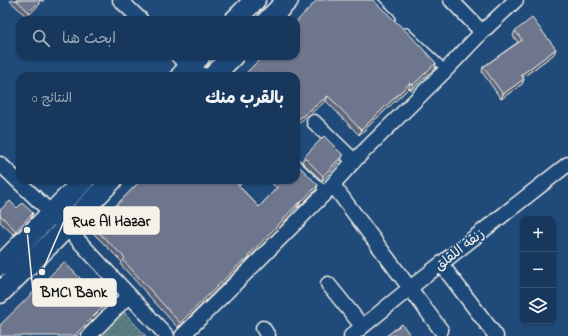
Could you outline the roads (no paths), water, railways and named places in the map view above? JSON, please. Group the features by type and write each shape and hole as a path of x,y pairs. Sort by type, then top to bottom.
{"street":[{"path":"120,0 137,16"},
{"path":"239,16 254,0"},
{"path":"272,16 288,0"},
{"path":"451,0 482,32"},
{"path":"182,336 329,189 354,161 446,70 482,32 516,0"},
{"path":"217,72 229,60"},
{"path":"314,122 354,161"},
{"path":"0,164 16,179"},
{"name":"زنقة اللقلق","path":"351,336 568,164"},
{"path":"21,184 66,228 167,336"},
{"path":"0,266 80,184"},
{"path":"0,293 108,184"},
{"path":"329,189 410,288 441,330"},
{"path":"441,264 496,336"},
{"path":"328,284 362,326"},
{"path":"88,336 129,294"}],"lane":[{"path":"373,0 446,70"},
{"path":"300,166 329,189"}],"place":[{"name":"BMCI Bank","path":"27,230"},
{"name":"Rue Al Hazar","path":"42,272"}]}
